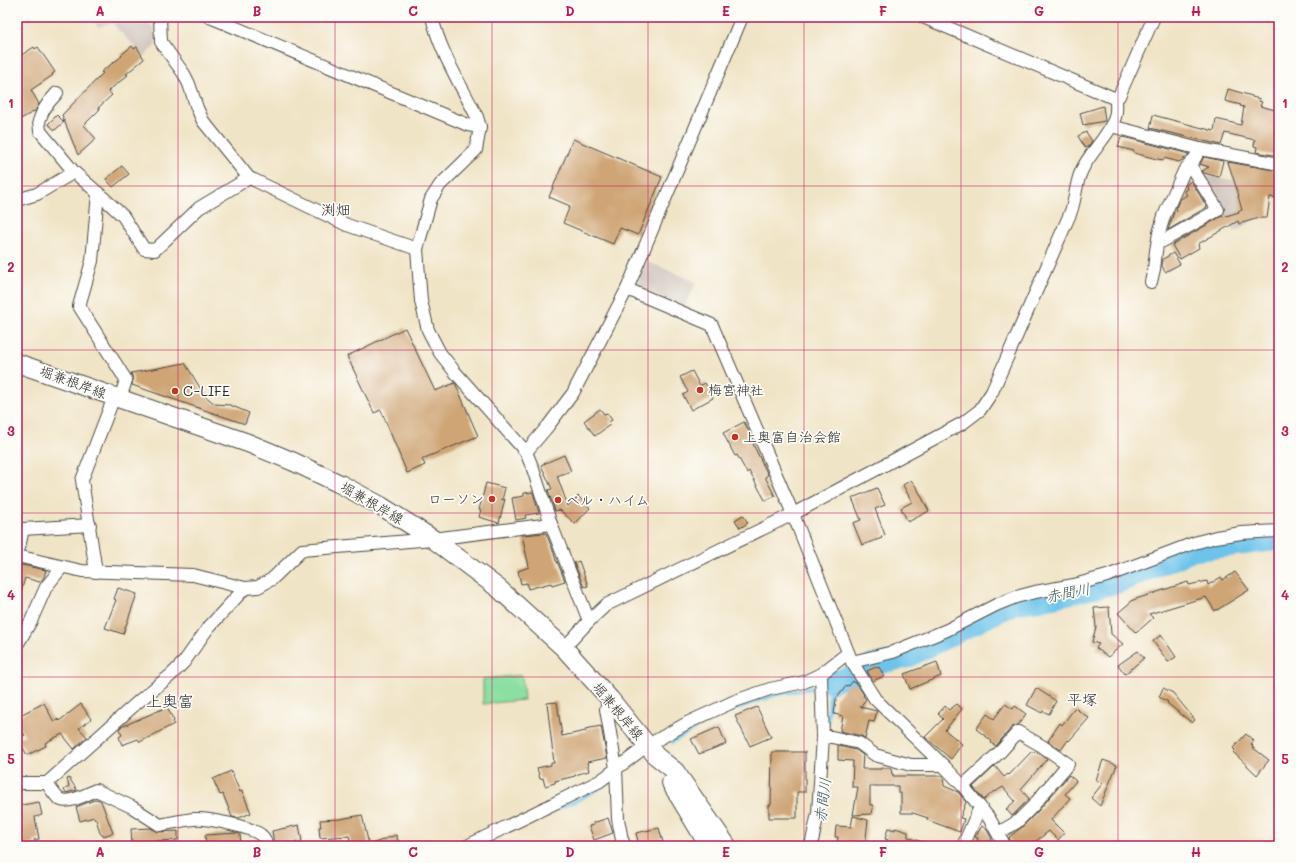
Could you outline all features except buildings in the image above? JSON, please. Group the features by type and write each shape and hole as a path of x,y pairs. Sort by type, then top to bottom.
{"main road":[{"name":"堀兼根岸線","path":"17,363 248,443 294,462 381,506 433,539 498,588 564,648 610,699 652,750 727,846"},
{"name":"堀兼根岸線","path":"671,774 709,846"},
{"name":"堀兼根岸線","path":"671,774 718,846"},
{"name":"堀兼根岸線","path":"671,774 737,846"}],"street":[{"path":"160,17 161,42 184,74 203,121 249,178 345,224 417,249"},
{"path":"210,17 468,125 480,127"},
{"path":"432,17 434,27 444,51 477,117 480,127 476,150 440,185 431,200 417,249 421,301 428,330 440,353 455,372 526,452 551,524 589,621"},
{"path":"526,452 573,393 627,289 742,17"},
{"path":"923,17 1116,98"},
{"path":"564,648 606,605 793,514 963,423 980,410 992,392 1070,214 1074,204 1081,171 1092,152 1111,126 1116,112 1116,98 1119,96 1154,17"},
{"path":"57,93 43,111 39,121 40,131 74,172 122,216 144,249 155,250 199,208 249,178"},
{"path":"1111,126 1200,149 1279,164"},
{"path":"1151,282 1164,216 1184,171 1190,165 1200,149"},
{"path":"1158,242 1163,241 1218,210 1190,165"},
{"path":"17,200 37,194 74,172"},
{"path":"96,572 82,480 126,380 79,306 92,260 98,193"},
{"path":"627,289 712,325 793,514 850,658 875,699 963,786 989,818 1005,846"},
{"path":"90,525 23,529 17,556 82,571 193,575 245,588 258,587 272,579 302,550 433,539 551,524"},
{"path":"467,846 600,781 617,775 689,722 735,701 770,689 804,682 850,658 893,652 947,630 996,605 1016,597 1074,585 1107,576 1201,541 1241,533 1279,531"},
{"path":"17,645 31,621 46,587 62,567"},
{"path":"17,783 47,783 138,701 171,675 184,662 208,628 245,588"},
{"path":"811,846 818,813 828,737 821,674"},
{"path":"610,699 606,709 617,775 618,820 622,840 625,846"},
{"path":"963,786 1001,751 1018,732 1068,764 1033,806 1017,822 998,833"},
{"path":"828,737 859,743 875,755 911,765 943,765"},
{"path":"47,783 59,799 64,802 96,790 132,807 160,825 194,819 242,826 258,833 263,837 266,846"},
{"path":"963,846 980,807"}],"shaded area":[{"path":"91,17 139,17 154,29 156,45 144,56 112,23 98,27"},
{"path":"1201,175 1247,182 1254,219 1235,232"},
{"path":"646,261 696,282 685,306 639,288 638,281"}],"green space":[{"path":"522,675 524,700 483,704 483,679"}],"waterway":[{"name":"赤間川","path":"864,669 872,665 906,658 1014,604 1042,600 1118,583 1193,551 1279,540"},
{"name":"赤間川","path":"830,683 853,675"},
{"name":"赤間川","path":"828,722 830,683"},
{"path":"672,742 716,716 775,695 812,688"},
{"path":"550,812 578,800 612,781"},
{"name":"赤間川","path":"817,846 820,833"}],"place":[{"name":"梅宮神社","path":"700,390"},
{"name":"C−LIFE","path":"175,391"},
{"name":"上奥富自治会館","path":"735,437"},
{"name":"ローソン","path":"492,499"},
{"name":"ベル・ハイム","path":"558,500"}],"district":[{"name":"渕畑","path":"336,210"},
{"name":"平塚","path":"1082,700"},
{"name":"上奥富","path":"170,701"}]}
